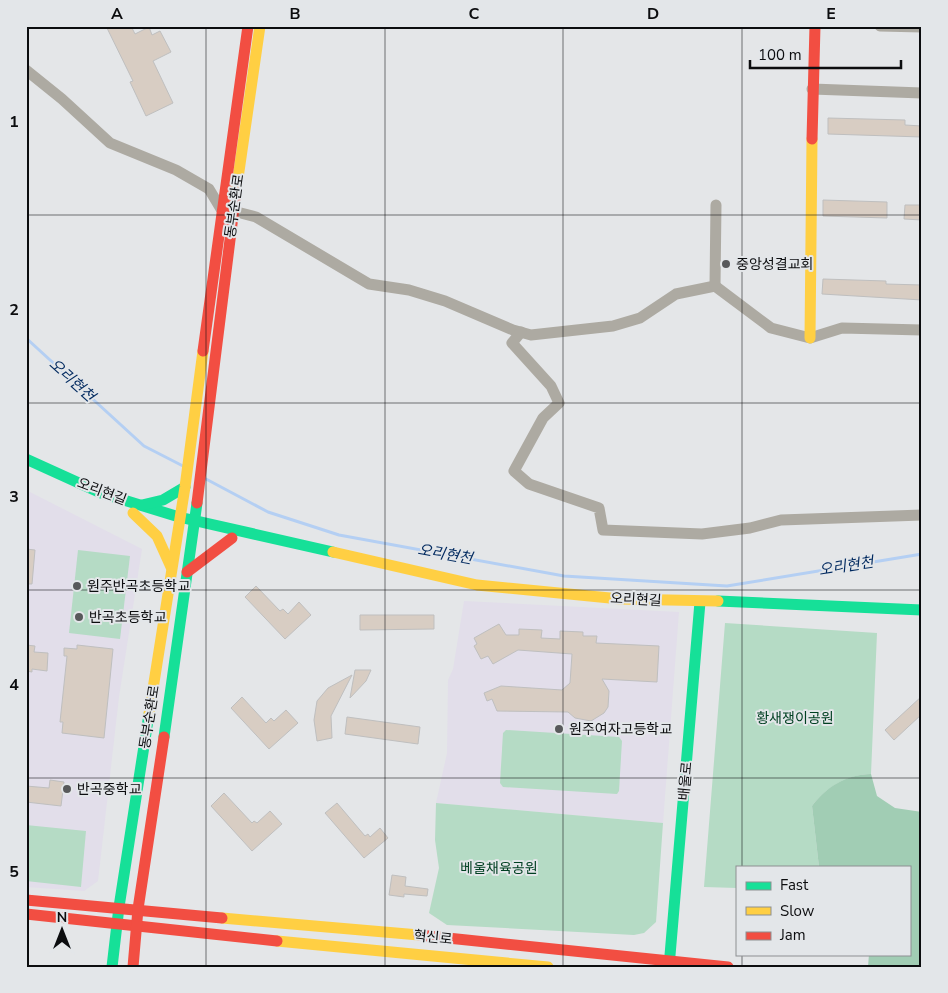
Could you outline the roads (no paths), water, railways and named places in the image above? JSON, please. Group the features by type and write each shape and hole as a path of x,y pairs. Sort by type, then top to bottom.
{"street":[{"name":"동부순환로","path":"117,924 178,522 185,487 200,384 221,209 248,26"},
{"name":"동부순환로","path":"136,926 195,525 233,211 260,26"},
{"path":"810,338 812,89 815,26"},
{"path":"880,26 922,27"},
{"path":"26,70 62,99 110,143 176,170 209,189 221,209 256,217 369,284 409,290 445,301 531,335 613,326 640,318 676,294 715,286 771,328 810,338 842,328 922,330"},
{"path":"812,89 922,93"},
{"path":"715,286 716,205"},
{"path":"521,332 512,343 551,386 559,403 543,418 514,471 529,484 599,508 603,530 702,534 750,528 781,520 922,515"},
{"name":"오리현길","path":"26,459 136,509"},
{"name":"오리현길","path":"26,469 136,509 178,522 231,532 340,559 353,558 477,585 620,599 796,603 922,610"},
{"path":"171,570 167,555 157,536 136,509 163,500 185,487"},
{"path":"188,572 231,532 209,512 199,489"},
{"name":"배울로","path":"669,964 700,602"},
{"name":"혁신로","path":"26,900 414,935 669,964 728,967"},
{"name":"혁신로","path":"26,914 412,955 548,967"},
{"path":"112,967 117,924"},
{"path":"133,967 136,926"},
{"path":"412,955 414,935"}],"waterway":[{"name":"오리현천","path":"26,338 144,446 183,466"},
{"name":"오리현천","path":"206,479 268,512 339,535 564,576 727,586 922,554"}],"place":[{"name":"중앙성결교회","path":"726,264"},
{"name":"원주반곡초등학교","path":"77,586"},
{"name":"반곡초등학교","path":"79,617"},
{"name":"원주여자고등학교","path":"559,729"},
{"name":"반곡중학교","path":"67,789"}],"park label":[{"name":"황새쟁이공원","path":"795,718"},
{"name":"베울채육공원","path":"499,868"}]}
